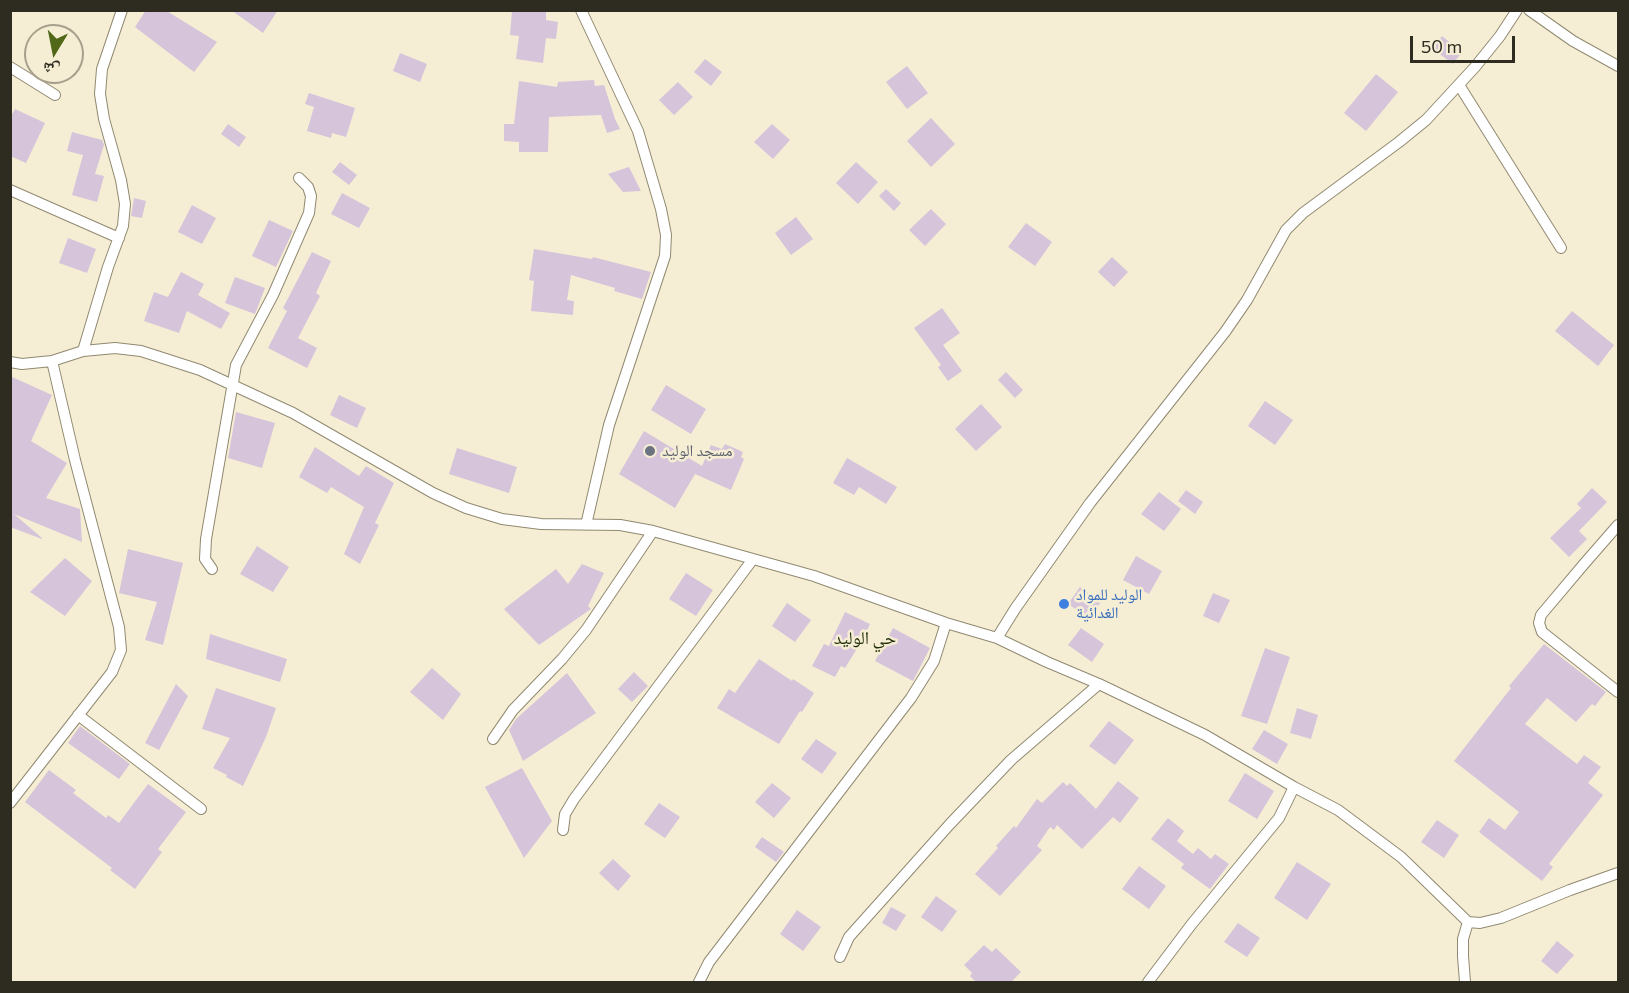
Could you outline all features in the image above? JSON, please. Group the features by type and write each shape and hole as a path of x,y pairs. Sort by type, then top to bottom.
{"street":[{"path":"83,351 123,226 124,204 121,180 104,119 100,94 102,69 122,10"},
{"path":"581,10 638,131 661,209 666,236 665,256 609,425 586,525"},
{"path":"996,638 1090,503 1225,332 1247,300 1286,230 1303,213 1426,120 1500,36 1516,10"},
{"path":"1529,10 1573,40 1618,66"},
{"path":"10,67 55,95"},
{"path":"1459,85 1561,248"},
{"path":"212,569 205,559 206,539 236,365 273,295 309,213 311,196 308,187 299,178"},
{"path":"10,190 119,238"},
{"path":"10,362 22,364 52,361 83,351 115,348 141,351 200,370 293,413 433,493 466,508 502,519 532,523 620,525 653,531 814,576 946,623 996,638 1205,735 1338,810 1401,857 1468,922 1480,923 1501,918 1618,873"},
{"path":"10,803 112,672 121,650 119,627 75,460 52,361"},
{"path":"1618,525 1541,615 1539,623 1542,632 1618,692"},
{"path":"493,739 513,710 562,659 586,630 653,531"},
{"path":"562,830 565,814 574,800 753,559"},
{"path":"699,982 709,962 911,698 934,661 946,623"},
{"path":"840,957 849,937 957,816 1011,760 1099,684"},
{"path":"78,715 201,809"},
{"path":"1148,982 1191,925 1279,818 1294,787"},
{"path":"1465,982 1462,956 1463,939 1468,922"}],"building":[{"path":"146,10 165,10 217,42 194,72 135,27"},
{"path":"231,10 278,10 263,33"},
{"path":"512,10 546,10 546,20 558,22 556,39 546,38 543,63 516,59 519,36 510,35"},
{"path":"1442,36 1462,52 1453,64 1433,49"},
{"path":"400,53 427,64 420,82 393,71"},
{"path":"705,59 722,72 711,86 694,72"},
{"path":"907,66 928,93 907,109 886,82"},
{"path":"1376,74 1398,92 1366,131 1344,113"},
{"path":"594,80 595,86 604,85 620,129 607,133 601,115 549,117 548,152 519,152 519,142 504,141 504,124 514,124 519,81 557,87 558,82"},
{"path":"678,82 693,97 674,115 659,100"},
{"path":"309,93 355,108 346,137 332,133 331,138 307,131 314,107 305,104"},
{"path":"15,109 45,123 26,163 10,156 10,118"},
{"path":"931,118 955,144 931,167 907,141"},
{"path":"228,124 246,137 239,147 221,134"},
{"path":"772,124 790,140 773,159 754,142"},
{"path":"72,132 102,140 104,145 95,174 104,176 97,202 72,195 83,155 67,151"},
{"path":"340,162 357,175 349,185 332,172"},
{"path":"856,162 878,182 858,204 836,183"},
{"path":"629,167 641,191 623,192 608,174"},
{"path":"886,189 901,203 894,211 879,196"},
{"path":"342,193 370,208 359,228 331,214"},
{"path":"134,198 146,201 142,218 131,216"},
{"path":"192,205 216,218 202,244 178,232"},
{"path":"931,209 946,224 925,246 909,230"},
{"path":"796,217 813,239 791,255 775,233"},
{"path":"269,220 293,231 276,267 252,256"},
{"path":"1026,223 1052,242 1035,266 1008,247"},
{"path":"68,238 96,249 87,273 59,263"},
{"path":"534,249 592,259 593,257 651,272 642,299 571,275 567,300 574,301 573,315 531,311 534,281 529,280"},
{"path":"312,252 331,261 316,293 320,296 298,338 317,348 307,368 268,348 287,311 283,308"},
{"path":"1112,257 1128,272 1114,287 1098,272"},
{"path":"181,272 204,284 198,295 230,313 221,329 187,311 179,333 144,321 154,292 168,297"},
{"path":"235,277 265,288 255,314 225,303"},
{"path":"942,308 960,333 943,345 962,371 948,381 938,367 941,365 914,328"},
{"path":"1572,311 1614,345 1598,366 1555,331"},
{"path":"1006,372 1023,390 1015,398 998,380"},
{"path":"10,376 52,395 31,441 67,463 46,498 80,509 82,542 14,514 42,539 10,527"},
{"path":"666,385 706,409 691,434 651,410"},
{"path":"339,395 366,408 357,428 330,415"},
{"path":"1265,401 1293,420 1275,445 1248,426"},
{"path":"981,404 1002,427 976,451 955,429"},
{"path":"236,412 275,423 262,468 228,458"},
{"path":"644,431 702,466 711,445 722,449 725,444 743,452 741,457 744,459 731,490 695,474 675,508 619,474"},
{"path":"315,447 359,476 366,466 394,483 375,523 379,525 360,564 344,554 364,507 331,487 327,493 299,477"},
{"path":"457,448 517,467 509,493 449,474"},
{"path":"847,458 897,487 886,504 859,487 854,495 833,483"},
{"path":"1592,488 1607,502 1579,531 1587,539 1569,557 1550,538 1581,508 1577,504"},
{"path":"1186,490 1203,502 1195,514 1178,501"},
{"path":"1159,492 1181,509 1164,531 1141,514"},
{"path":"257,546 289,567 273,592 240,574"},
{"path":"128,549 183,563 163,645 145,640 157,602 119,593"},
{"path":"1136,556 1162,571 1149,594 1123,580"},
{"path":"65,558 92,581 65,616 30,592"},
{"path":"582,564 604,573 588,606 591,609 539,645 504,609 556,569 568,584"},
{"path":"686,573 713,590 696,616 669,599"},
{"path":"1080,587 1101,602 1089,618 1068,604"},
{"path":"1213,593 1230,600 1219,623 1203,616"},
{"path":"787,603 811,620 795,642 772,626"},
{"path":"845,612 870,624 859,648 845,668 841,666 835,677 812,666 824,644 829,646"},
{"path":"893,628 930,648 913,681 875,661"},
{"path":"1081,628 1104,644 1092,662 1068,645"},
{"path":"210,634 287,659 280,682 206,659"},
{"path":"1544,644 1606,692 1595,706 1592,704 1576,722 1547,698 1525,724 1577,764 1584,755 1601,767 1588,783 1603,795 1549,864 1553,867 1542,881 1479,832 1489,818 1505,830 1519,812 1454,761 1511,688 1509,686"},
{"path":"1265,648 1290,657 1267,724 1241,716"},
{"path":"759,659 814,693 779,744 717,708 729,689 735,693"},
{"path":"432,668 461,694 443,720 410,692"},
{"path":"634,672 648,686 632,702 618,689"},
{"path":"567,673 596,713 523,761 509,730 516,719"},
{"path":"176,684 188,696 159,750 145,743"},
{"path":"216,688 276,708 266,737 243,786 213,768 230,738 202,729"},
{"path":"1297,708 1318,715 1311,739 1290,733"},
{"path":"1109,721 1134,740 1115,765 1089,746"},
{"path":"80,726 130,764 119,779 68,743"},
{"path":"1264,730 1288,744 1277,764 1252,749"},
{"path":"816,739 837,753 822,774 801,759"},
{"path":"522,768 552,821 524,858 485,787"},
{"path":"49,770 76,790 73,793 106,818 108,815 119,823 148,784 186,812 158,849 162,852 135,889 110,870 112,868 25,802"},
{"path":"1245,773 1274,791 1257,819 1228,801"},
{"path":"1118,781 1139,798 1120,823 1113,817 1082,849 1057,825 1054,830 1050,827 1037,846 1042,850 1000,896 975,874 998,848 996,846 1014,826 1016,828 1037,799 1042,803 1063,782 1067,786 1070,783 1096,809"},
{"path":"772,783 791,798 774,818 755,802"},
{"path":"659,803 680,817 665,838 644,824"},
{"path":"1168,818 1184,831 1177,841 1193,854 1198,848 1211,859 1215,854 1229,864 1210,889 1181,868 1184,864 1151,839"},
{"path":"1437,820 1459,835 1444,858 1421,842"},
{"path":"762,837 784,852 776,862 755,847"},
{"path":"613,859 631,876 618,891 599,873"},
{"path":"1297,862 1331,884 1307,920 1274,898"},
{"path":"1139,866 1166,886 1149,909 1122,889"},
{"path":"936,896 957,911 942,932 921,917"},
{"path":"891,907 906,915 896,931 882,923"},
{"path":"797,910 821,927 803,951 780,934"},
{"path":"1238,923 1260,938 1247,957 1224,942"},
{"path":"1557,941 1574,955 1557,974 1541,961"},
{"path":"984,945 992,952 996,948 1021,972 1011,982 976,982 970,976 972,973 964,965"}],"place":[{"name":"مسجد الوليد","path":"650,451"},
{"name":"الوليد للمواد الغدائية","path":"1064,604"}],"district":[{"name":"حي الوليد","path":"865,638"}]}
